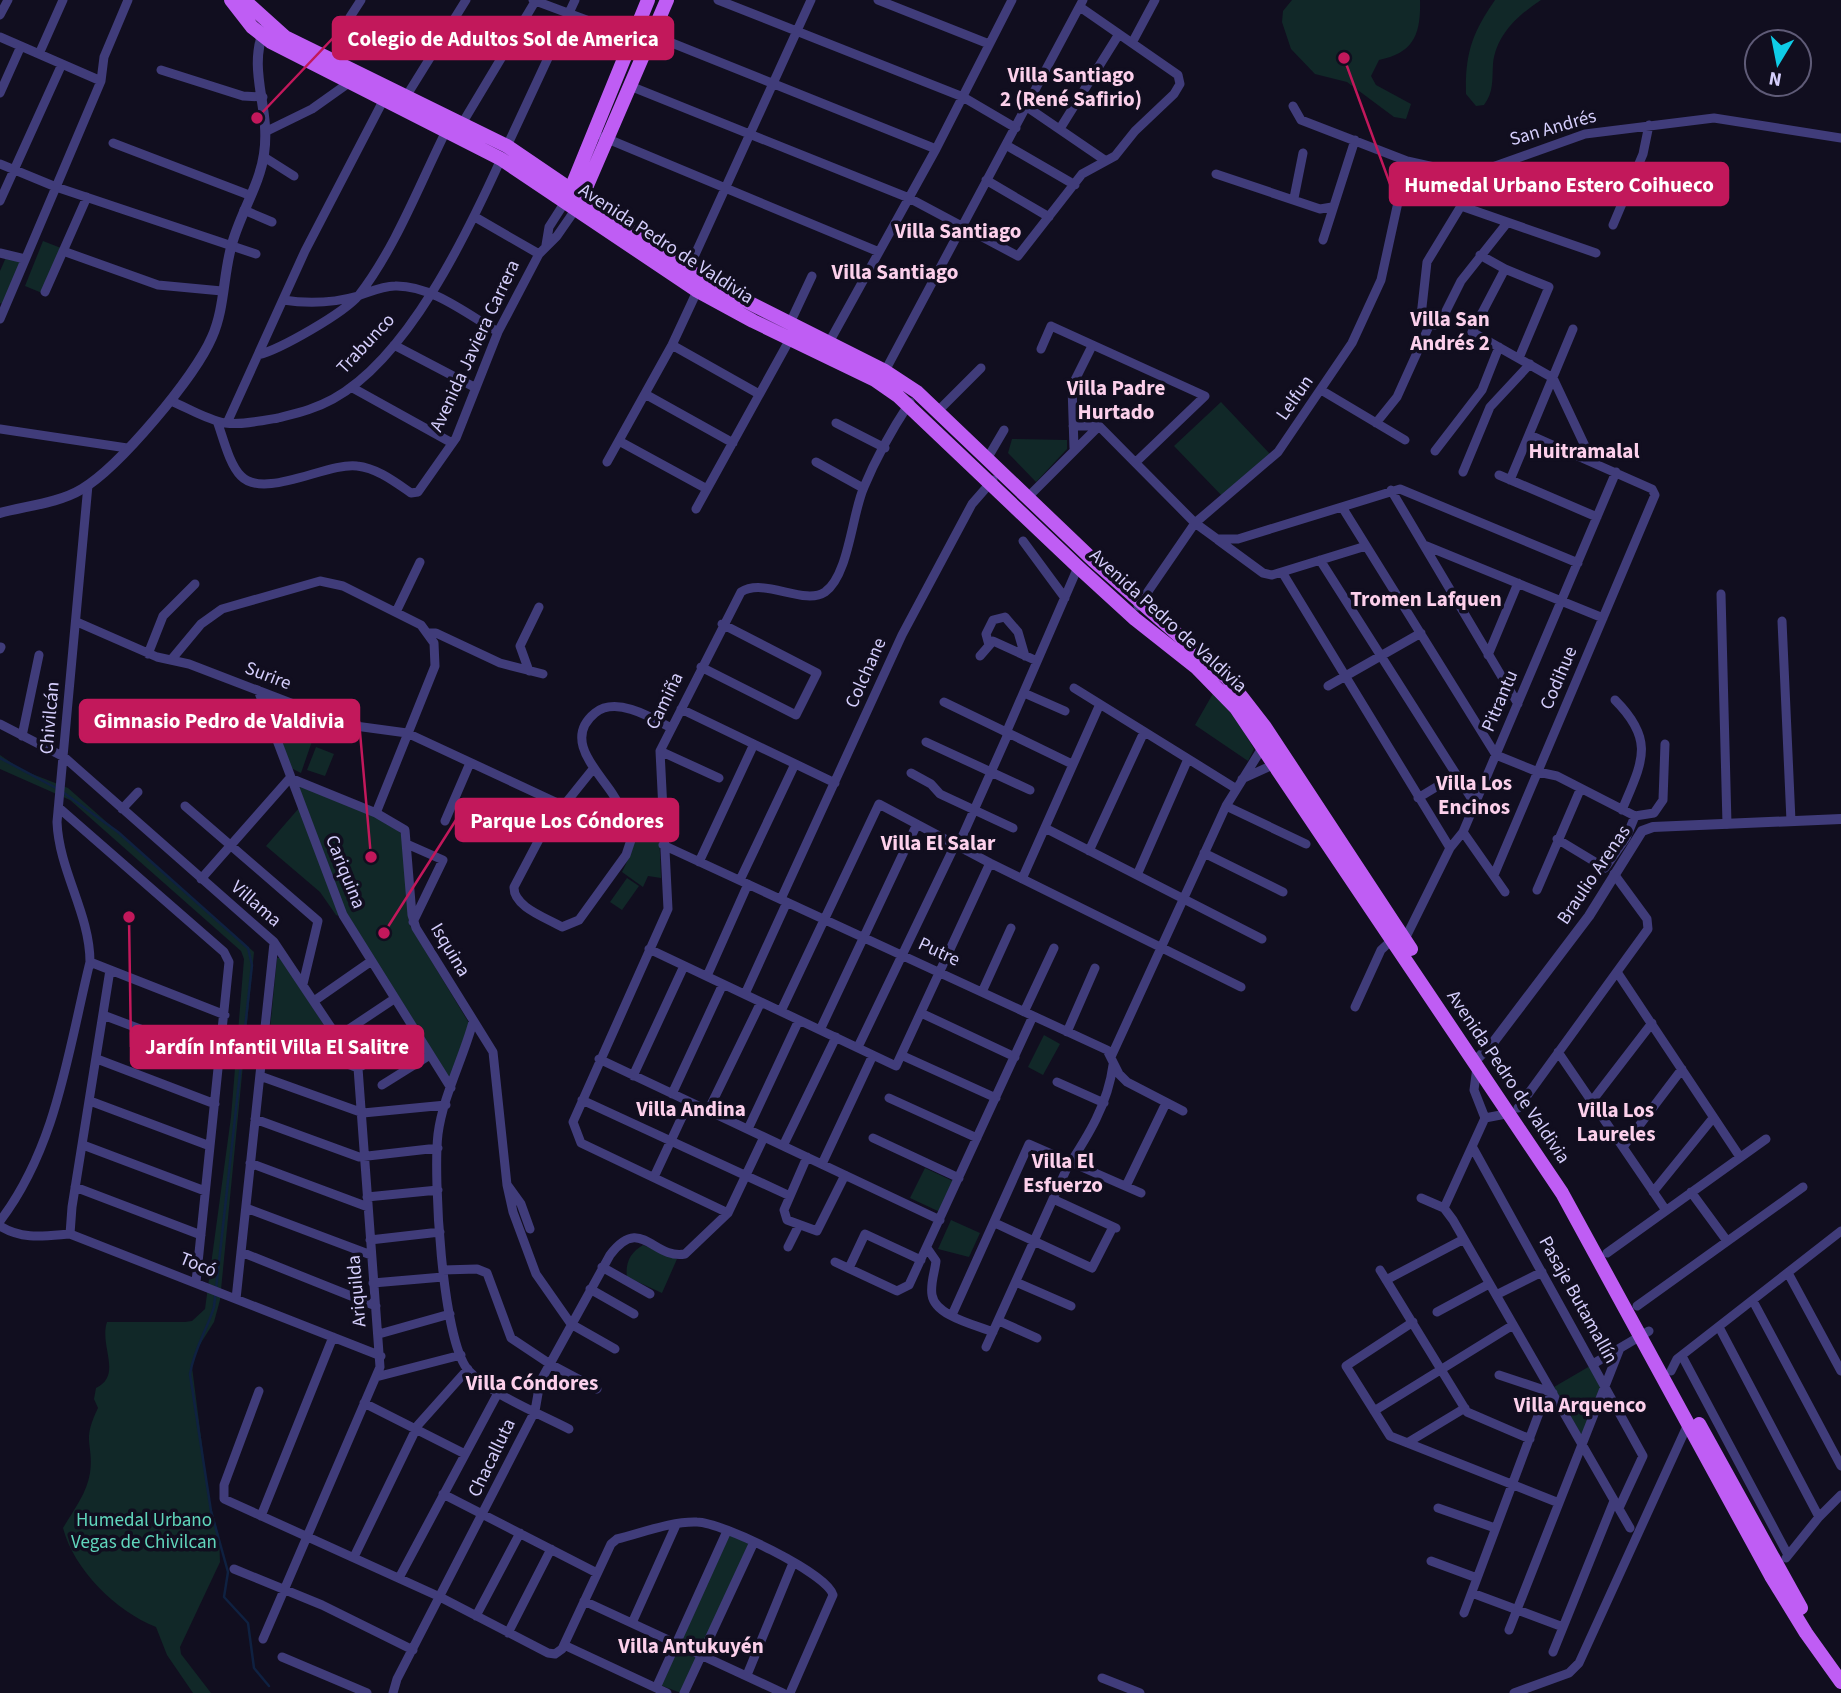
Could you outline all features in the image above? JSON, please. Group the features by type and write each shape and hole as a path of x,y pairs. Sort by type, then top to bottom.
{"main road":[{"name":"Avenida Pedro de Valdivia","path":"231,0 264,29 350,82 447,129 504,152"},
{"name":"Avenida Pedro de Valdivia","path":"244,0 264,29 463,122 700,285 789,332 885,371 995,477 1083,571 1135,620 1183,657 1237,708 1267,743"},
{"name":"Avenida Javiera Carrera","path":"573,200 594,133 648,0"},
{"name":"Avenida Javiera Carrera","path":"573,200 608,139 667,0"},
{"name":"Avenida Pedro de Valdivia","path":"573,200 688,271 700,285"},
{"name":"Avenida Pedro de Valdivia","path":"826,348 875,380 937,412 987,459 995,477 1027,498 1138,606 1227,678 1267,743 1514,1110 1607,1253 1637,1306 1645,1333 1674,1362 1775,1572 1806,1633 1841,1682 1775,1572 1688,1424 1645,1333 1514,1110"},
{"path":"1083,571 1138,606 1174,643 1183,657"}],"street":[{"path":"1,11 8,0"},
{"path":"40,54 64,0"},
{"path":"0,319 3,304 101,81 104,57 128,0"},
{"path":"407,95 466,0"},
{"path":"463,122 535,0 632,37 652,35 936,149"},
{"name":"Trabunco","path":"171,401 227,423 272,419 312,410 351,387 394,345 430,293 475,216 575,0"},
{"path":"718,0 963,97 1016,128"},
{"path":"688,271 811,0"},
{"path":"878,0 989,44"},
{"path":"826,348 936,149 1012,0"},
{"path":"1132,43 1155,0"},
{"path":"350,17 357,1"},
{"path":"630,86 750,137 909,198 963,225 1018,256 1090,167 1115,156 1135,131 1174,94 1180,84 1178,75 1164,62 1119,34 1081,4 1016,128 986,180 963,225 885,371"},
{"path":"0,513 68,495 88,485 171,401 212,337 232,244 264,157 267,131 256,67 256,50 264,29"},
{"path":"1061,127 1119,34"},
{"path":"0,37 101,81"},
{"path":"0,93 21,46"},
{"path":"0,201 62,64"},
{"path":"161,70 243,96 263,97"},
{"path":"267,131 312,109 350,82"},
{"path":"227,423 283,300 384,99"},
{"path":"1293,106 1301,120 1407,161 1470,175 1461,206 1427,262 1421,316 1430,324 1434,325 1441,320 1461,281 1507,223"},
{"path":"1027,107 1061,127 1106,161"},
{"name":"San Andrés","path":"1470,175 1585,134 1714,118 1841,138"},
{"path":"1613,225 1643,154 1649,125"},
{"path":"258,355 288,343 358,296 384,254 447,129"},
{"path":"594,133 879,252"},
{"path":"1323,240 1355,140"},
{"path":"113,143 249,195"},
{"path":"1006,145 1075,185"},
{"path":"1294,198 1303,153"},
{"path":"264,157 294,176"},
{"name":"Lelfun","path":"1138,606 1195,523 1279,452 1352,342 1381,280 1407,161"},
{"path":"0,164 56,187 256,254"},
{"path":"1216,174 1294,198 1320,209 1332,207"},
{"path":"986,180 1049,217"},
{"path":"45,292 87,197"},
{"name":"Avenida Javiera Carrera","path":"217,421 238,473 246,480 272,483 356,465 382,474 411,493 420,490 452,443 498,332 546,245 549,227 573,200"},
{"path":"1461,206 1596,253"},
{"path":"244,210 272,222"},
{"path":"475,216 539,254"},
{"path":"63,251 158,285 222,291"},
{"path":"0,253 25,259"},
{"path":"1480,255 1505,269 1549,287 1519,358"},
{"path":"1505,269 1472,332 1552,378 1592,461"},
{"path":"696,509 759,394 812,276"},
{"path":"607,462 672,345 700,285"},
{"path":"283,300 306,304 358,296 394,286 430,293 498,332"},
{"path":"1376,423 1397,397 1430,324"},
{"path":"1041,349 1051,326 1205,396 1136,462"},
{"path":"1510,480 1573,329"},
{"path":"394,345 476,388"},
{"path":"672,345 759,394"},
{"path":"1074,448 1072,386 1092,346"},
{"path":"1436,451 1482,390 1499,347"},
{"path":"1463,472 1490,407 1530,364"},
{"path":"937,412 981,368"},
{"path":"351,387 452,443"},
{"path":"1321,390 1405,440"},
{"path":"645,394 733,443"},
{"name":"Camiña","path":"654,1177 581,1143 573,1122 668,909 660,751 737,596 750,588 815,595 828,589 842,564 863,488 912,399"},
{"path":"836,423 885,448"},
{"path":"1073,426 1099,426 1195,523 1263,573 1272,575 1366,545"},
{"path":"1027,498 1074,448 1099,426"},
{"path":"0,429 127,448"},
{"path":"987,459 1004,430"},
{"path":"1530,435 1616,472"},
{"path":"619,440 707,489"},
{"path":"816,462 863,488"},
{"name":"Codihue","path":"1494,875 1655,495 1652,489 1616,472"},
{"name":"Pitrantu","path":"1355,1007 1381,950 1399,939 1450,848 1463,832 1616,472"},
{"path":"1499,475 1597,517"},
{"name":"Colchane","path":"745,994 902,635 972,504 995,477"},
{"name":"Chivilcán","path":"0,1223 26,1183 49,1135 90,962 88,935 59,840 59,804 88,485"},
{"path":"1217,540 1238,539 1391,490 1409,491 1578,563"},
{"path":"1391,490 1518,704"},
{"path":"1342,507 1496,755 1538,772 1557,776 1635,816 1648,816 1660,808 1665,789 1665,744"},
{"path":"1023,541 1065,598"},
{"path":"1424,545 1603,618"},
{"path":"1320,561 1475,804"},
{"path":"396,612 420,562"},
{"path":"858,1048 974,810 1065,598 1083,571"},
{"path":"1282,572 1343,677 1450,848"},
{"path":"171,660 201,624 222,609 312,582 343,586 421,625 429,633 436,649 435,666 376,813"},
{"path":"1488,654 1518,583"},
{"path":"148,654 163,615 195,584"},
{"path":"1721,594 1727,824"},
{"path":"529,671 520,646 539,607"},
{"path":"989,645 986,634 993,620 1005,617 1018,632 1025,656"},
{"path":"1782,621 1791,821"},
{"name":"Surire","path":"77,622 148,654 348,725 407,733 564,806"},
{"path":"701,667 796,715 817,673 722,624"},
{"path":"1328,686 1421,632"},
{"path":"429,633 436,633 500,663 543,674"},
{"path":"980,656 989,645 996,642 1037,661"},
{"path":"22,736 40,655"},
{"path":"1074,688 1188,759 1238,784"},
{"name":"Cariquina","path":"258,691 343,915 451,1088"},
{"path":"1024,693 1065,711"},
{"path":"1615,700 1639,727 1641,743 1638,772 1622,810"},
{"path":"944,702 1072,764"},
{"path":"1022,879 1100,704"},
{"path":"593,769 531,851 513,892 522,904 562,926 579,920 631,843 630,829 611,792 586,758 583,740 588,721 599,710 621,707 671,728"},
{"path":"681,709 835,783"},
{"name":"Villama","path":"0,724 64,757 274,942 236,1299"},
{"path":"1090,851 1144,732"},
{"path":"926,742 1030,790"},
{"path":"986,1347 1053,1199 1104,1103 1112,1061 1204,853 1238,784 1267,743"},
{"path":"699,862 754,744"},
{"path":"660,751 719,778"},
{"path":"1137,875 1188,759"},
{"path":"1238,784 1279,761"},
{"path":"445,821 470,763"},
{"path":"706,976 795,764"},
{"path":"911,773 931,784 940,794 1013,828"},
{"path":"1418,798 1456,775"},
{"path":"201,879 290,778 402,826 409,845 443,860 413,922"},
{"path":"1537,890 1580,790"},
{"path":"122,809 138,792"},
{"path":"59,804 226,955 229,966 225,1015 195,1282"},
{"path":"781,1011 879,804 990,863 1241,987"},
{"path":"185,806 318,921 303,984"},
{"path":"1226,806 1306,844"},
{"path":"1557,839 1605,868 1626,838 1635,816"},
{"name":"Braulio Arenas","path":"1479,1060 1589,916 1636,838 1645,829 1841,819"},
{"path":"820,1030 917,824"},
{"path":"1045,828 1262,939"},
{"path":"1463,832 1506,892"},
{"name":"Isquina","path":"409,845 413,922 495,1058 507,1185 513,1212 536,1274 571,1324"},
{"name":"Putre","path":"663,845 1107,1050 1127,1082 1183,1111"},
{"path":"1204,853 1283,892"},
{"path":"649,949 896,1066 990,863"},
{"path":"1485,1118 1514,1110 1649,925 1614,874"},
{"path":"982,992 1011,928"},
{"name":"Ariquilda","path":"263,1639 376,1377 381,1356 373,1283 358,1068 274,942"},
{"path":"835,1262 897,1291 909,1285 1015,1057 1054,948"},
{"path":"90,962 225,1015"},
{"path":"314,1002 370,962"},
{"path":"633,1076 684,966"},
{"path":"1067,1032 1095,968"},
{"path":"71,1234 75,1187 110,970"},
{"path":"1617,972 1740,1157"},
{"path":"672,1094 723,984"},
{"path":"337,1037 394,999"},
{"path":"708,1111 761,1002"},
{"path":"921,1013 1015,1057"},
{"path":"103,1015 220,1059"},
{"path":"748,1129 799,1020"},
{"path":"473,1022 446,1105 438,1148 443,1274 450,1314 461,1355 468,1369 499,1391 569,1429"},
{"path":"1592,1101 1651,1023"},
{"path":"264,1032 358,1068 416,1034"},
{"path":"783,1146 836,1037"},
{"path":"1558,1052 1665,1209"},
{"path":"383,1085 430,1055"},
{"path":"822,1164 873,1055"},
{"path":"901,1055 996,1098"},
{"path":"97,1059 215,1104"},
{"path":"599,1059 940,1220"},
{"path":"1444,1208 1485,1118 1474,1090 1479,1060"},
{"path":"1623,1147 1682,1069"},
{"path":"260,1076 363,1113 446,1105"},
{"path":"1057,1082 1104,1103"},
{"path":"889,1098 977,1138"},
{"path":"582,1100 790,1196"},
{"path":"90,1101 210,1146"},
{"path":"689,1102 654,1177 728,1213 764,1137"},
{"path":"1126,1186 1166,1103"},
{"path":"1653,1192 1713,1118"},
{"path":"255,1119 365,1157 438,1148"},
{"path":"873,1138 959,1178"},
{"path":"1607,1253 1766,1139"},
{"path":"952,1315 1029,1144 1141,1193"},
{"path":"83,1145 205,1191"},
{"name":"Pasaje Butamallín","path":"1473,1148 1643,1455 1616,1504 1553,1653"},
{"path":"807,1157 784,1216 799,1225 812,1231 820,1228 845,1175"},
{"path":"250,1163 368,1203 438,1190"},
{"path":"507,1185 521,1204 530,1229"},
{"path":"75,1187 201,1235"},
{"path":"1637,1306 1804,1187"},
{"path":"1691,1192 1727,1241"},
{"path":"1421,1198 1444,1208 1464,1239 1630,1528"},
{"path":"995,1223 1092,1268 1115,1228 1053,1199"},
{"path":"246,1208 371,1255"},
{"name":"Chacalluta","path":"393,1693 412,1650 535,1410 540,1382 602,1268 624,1239 645,1239 679,1255 698,1243 728,1213"},
{"name":"Tocó","path":"0,1223 11,1233 32,1237 71,1234 381,1356"},
{"path":"788,1247 799,1225"},
{"path":"370,1240 440,1232"},
{"path":"1788,1555 1674,1362 1838,1233 1841,1245"},
{"path":"849,1268 865,1234 921,1260"},
{"path":"1386,1280 1464,1239"},
{"path":"927,1248 936,1261 932,1291 933,1300 939,1308 993,1332"},
{"path":"241,1252 376,1306"},
{"path":"602,1268 650,1294"},
{"path":"373,1283 477,1269 487,1273 509,1335 550,1364 597,1389"},
{"path":"1380,1270 1471,1415 1530,1439"},
{"path":"1496,1295 1542,1272"},
{"path":"1787,1273 1841,1369"},
{"path":"1016,1282 1071,1306"},
{"path":"1437,1312 1489,1283"},
{"path":"590,1289 634,1314"},
{"path":"1753,1301 1841,1466"},
{"path":"379,1334 450,1314"},
{"path":"999,1321 1037,1338"},
{"path":"1413,1322 1346,1366 1390,1436 1559,1503"},
{"path":"571,1324 615,1349"},
{"path":"1374,1411 1440,1367 1513,1325"},
{"path":"1719,1327 1819,1517"},
{"path":"1593,1364 1645,1333"},
{"path":"261,1516 333,1337"},
{"path":"1509,1630 1620,1348"},
{"path":"376,1377 461,1355"},
{"path":"354,1557 416,1429 468,1369"},
{"path":"1499,1375 1553,1394"},
{"path":"259,1391 224,1485 224,1499 440,1597 548,1653 555,1654 563,1647 611,1544 617,1539 696,1522 754,1542 793,1563 825,1582 833,1595 790,1693"},
{"path":"399,1578 499,1391"},
{"path":"1464,1613 1542,1405 1553,1394"},
{"path":"365,1403 465,1454"},
{"path":"1407,1443 1465,1408"},
{"path":"1514,1693 1569,1673 1579,1663 1688,1424"},
{"path":"443,1494 597,1573"},
{"path":"1775,1572 1819,1517 1841,1495"},
{"path":"1438,1508 1495,1528"},
{"path":"632,1623 677,1525"},
{"path":"656,1688 727,1531"},
{"path":"475,1616 520,1533"},
{"path":"684,1693 754,1542"},
{"path":"508,1633 551,1549"},
{"path":"1431,1561 1477,1578"},
{"path":"747,1675 793,1563"},
{"path":"234,1569 412,1650"},
{"path":"1472,1593 1563,1627"},
{"path":"584,1601 783,1693"},
{"path":"563,1647 667,1693"},
{"path":"282,1657 367,1693"},
{"path":"1102,1678 1140,1693"}],"green space":[{"path":"1292,0 1420,0 1419,23 1413,40 1400,52 1379,60 1371,76 1376,85 1411,104 1406,119 1394,117 1347,82 1315,74 1291,49 1282,22 1283,11"},
{"path":"1495,0 1541,0 1516,19 1503,35 1495,54 1489,95 1484,105 1476,106 1466,94 1469,55 1475,34"},
{"path":"43,241 61,248 42,293 25,286"},
{"path":"7,255 25,259 6,305 0,303 0,271"},
{"path":"1221,402 1270,454 1224,498 1174,446"},
{"path":"1012,439 1067,440 1067,449 1036,482 1008,453"},
{"path":"1215,690 1234,714 1254,749 1248,761 1195,725"},
{"path":"274,705 318,724 301,773 291,768 270,708"},
{"path":"316,747 334,754 325,776 307,770"},
{"name":"Humedal Urbano Vegas de Chivilcan","path":"0,755 22,770 68,788 254,952 220,1300 214,1322 199,1346 192,1367 209,1500 219,1536 220,1562 180,1647 181,1654 211,1693 193,1693 167,1655 156,1627 126,1611 99,1587 77,1559 63,1528 83,1495 90,1473 89,1436 98,1408 94,1399 96,1388 108,1376 109,1368 105,1331 107,1322 185,1322 192,1321 205,1309 231,1117 244,959 241,951 70,800 0,769"},
{"path":"296,784 372,814 397,830 404,838 409,924 469,1023 451,1082 350,920 336,915 320,892 266,846 299,808"},
{"path":"658,807 661,878 648,876 643,887 622,872 633,840 624,808"},
{"path":"627,878 639,886 622,910 610,902"},
{"path":"277,958 281,958 345,1058 270,1029"},
{"path":"1044,1035 1060,1044 1043,1075 1028,1067"},
{"path":"925,1168 955,1182 940,1212 910,1198"},
{"path":"951,1220 980,1233 969,1257 938,1249"},
{"path":"643,1245 677,1259 662,1293 627,1277 630,1258"},
{"path":"1590,1366 1601,1386 1582,1436 1554,1387"},
{"path":"729,1534 749,1544 701,1651 681,1642"},
{"path":"678,1647 698,1656 681,1693 660,1685"}],"waterway":[{"path":"0,758 58,789"},
{"path":"64,793 118,832 248,948 252,965 214,1307 194,1356 190,1374 211,1511 228,1572 224,1597 248,1623 254,1668 269,1686"}],"place":[{"name":"Humedal Urbano Estero Coihueco","path":"1344,58"},
{"name":"Colegio de Adultos Sol de America","path":"257,118"},
{"name":"Gimnasio Pedro de Valdivia","path":"371,857"},
{"name":"Jardín Infantil Villa El Salitre","path":"129,917"},
{"name":"Parque Los Cóndores","path":"384,933"}],"district":[{"name":"Villa Santiago 2 (René Safirio)","path":"1071,87"},
{"name":"Villa Santiago","path":"958,231"},
{"name":"Villa Santiago","path":"895,272"},
{"name":"Villa San Andrés 2","path":"1450,331"},
{"name":"Villa Padre Hurtado","path":"1116,400"},
{"name":"Huitramalal","path":"1584,451"},
{"name":"Tromen Lafquen","path":"1426,599"},
{"name":"Villa Los Encinos","path":"1474,795"},
{"name":"Villa El Salar","path":"938,843"},
{"name":"Villa Andina","path":"691,1109"},
{"name":"Villa Los Laureles","path":"1616,1122"},
{"name":"Villa El Esfuerzo","path":"1063,1173"},
{"name":"Villa Cóndores","path":"532,1383"},
{"name":"Villa Arquenco","path":"1580,1405"},
{"name":"Villa Antukuyén","path":"691,1646"}]}
